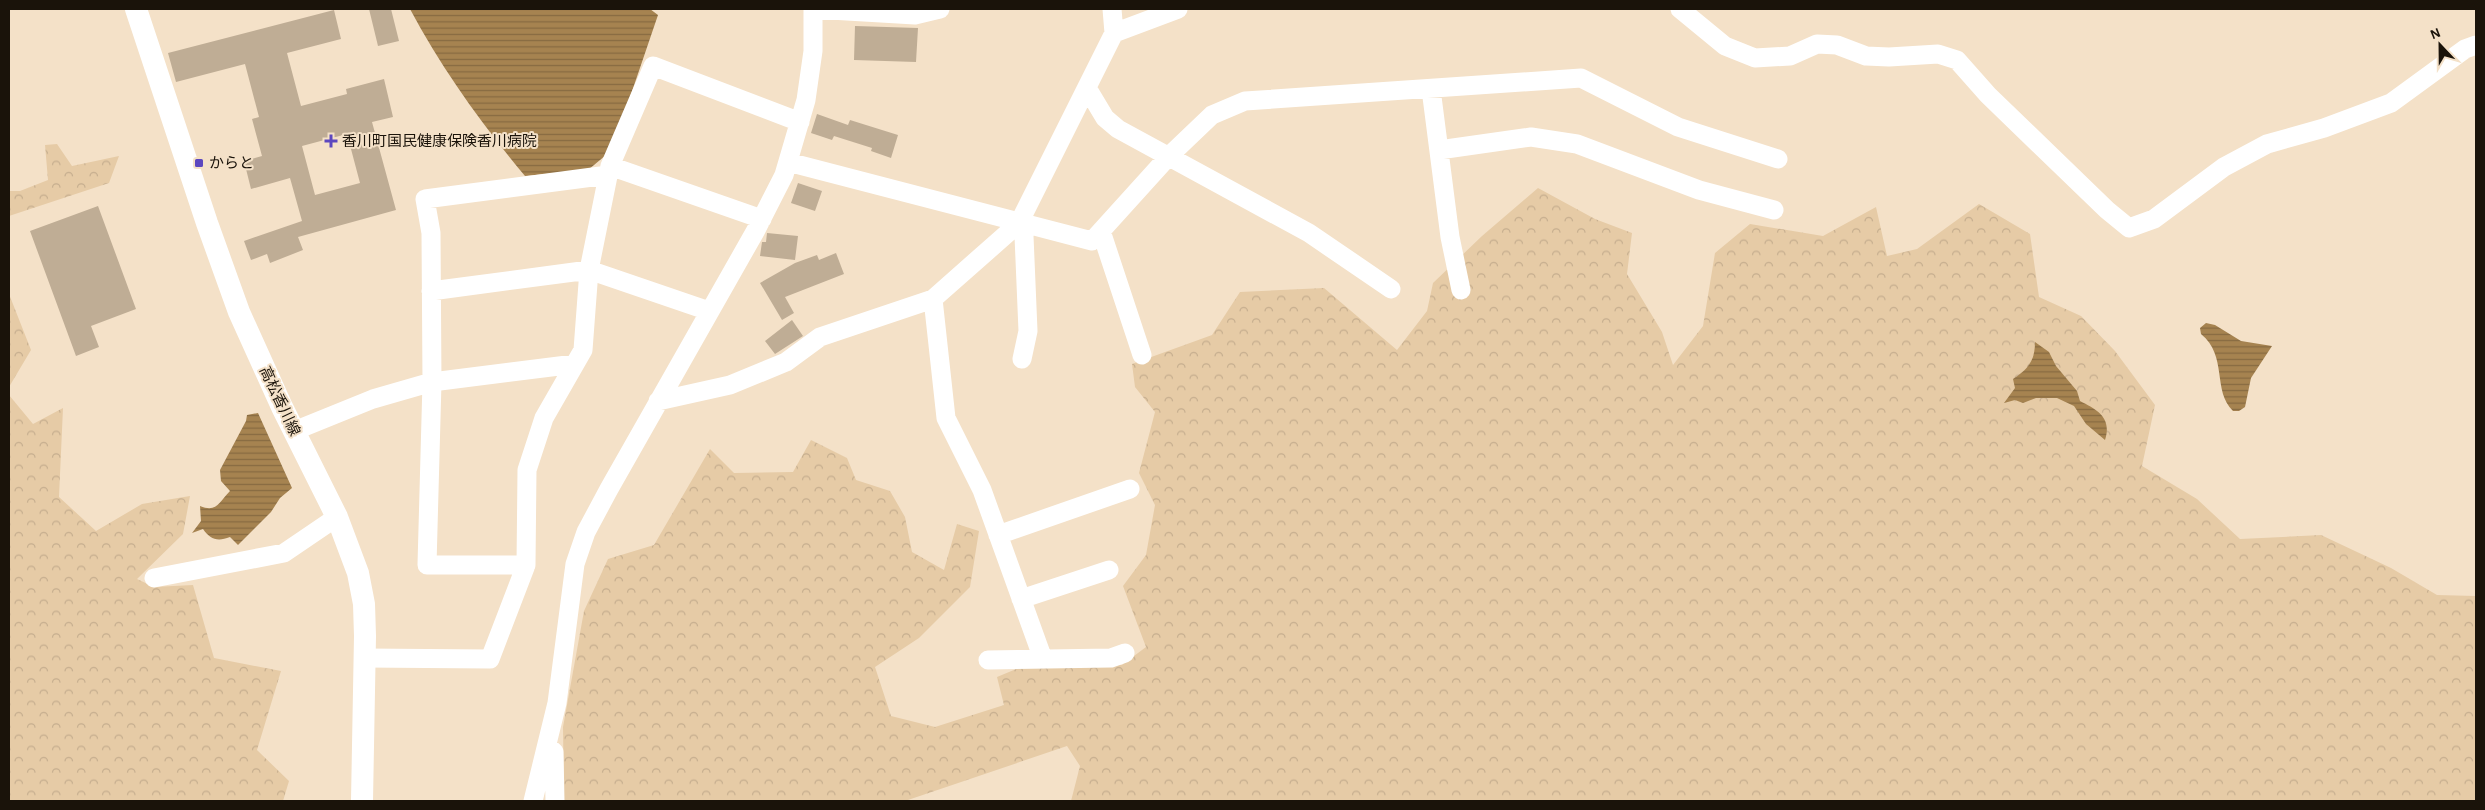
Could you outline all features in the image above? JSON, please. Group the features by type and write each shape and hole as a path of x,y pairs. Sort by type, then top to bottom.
{"main road":[{"name":"高松香川線","path":"136,9 236,304 294,431 337,517 358,573 364,604 362,801"}],"street":[{"path":"533,801 556,703 575,564 586,532 762,219 784,176 800,122 813,51 813,9 915,15 940,9"},
{"path":"658,401 730,386 786,362 820,337 933,299 1019,224 1114,33 1112,9"},
{"path":"1114,33 1178,9"},
{"path":"1680,9 1725,46 1755,58 1790,56 1817,44 1837,45 1866,56 1889,57 1938,54 1956,60 1988,95 2107,210 2129,228 2154,219 2224,167 2267,144 2324,128 2391,103 2476,44"},
{"path":"364,658 490,659 526,565 527,470 544,418 583,350 589,270 609,170 653,66 800,122"},
{"path":"788,162 1019,224 1092,241 1168,157 1212,115 1245,102 1581,78 1678,127 1778,159"},
{"path":"1087,88 1105,118 1118,129 1309,233 1391,289"},
{"path":"1431,89 1450,236 1461,290"},
{"path":"1439,150 1531,136 1577,144 1698,190 1774,210"},
{"path":"526,565 427,565 432,382 430,233 425,199 609,170 762,219"},
{"path":"1019,224 1024,236 1028,331 1022,359"},
{"path":"1101,231 1142,355"},
{"path":"431,291 589,270 709,311"},
{"path":"933,299 946,418 982,490 1043,659"},
{"path":"294,431 374,399 432,382 575,364"},
{"path":"998,535 1130,489"},
{"path":"154,578 284,553 337,517"},
{"path":"1021,599 1109,570"},
{"path":"988,660 1111,658 1125,653"},
{"path":"546,745 554,752 554,801"}],"green space":[{"path":"57,144 72,166 119,156 109,183 9,216 9,191 20,191 48,180 45,145"},
{"path":"1538,188 1595,219 1632,233 1627,274 1662,332 1673,365 1703,326 1715,253 1750,224 1823,236 1876,207 1887,256 1917,249 1979,204 2030,234 2039,297 2081,316 2115,351 2155,405 2142,466 2197,499 2240,539 2321,535 2391,568 2437,595 2476,596 2476,801 1071,801 1080,766 1067,746 905,801 564,801 563,727 584,611 608,559 654,545 710,449 734,473 793,472 811,440 847,458 856,480 890,491 905,517 912,552 944,570 957,524 979,531 970,587 919,638 875,667 891,716 935,727 1004,705 997,677 1033,662 1122,665 1146,647 1123,586 1146,555 1155,505 1139,473 1155,412 1135,387 1132,364 1212,335 1240,292 1324,288 1397,350 1427,311 1433,283 1482,236"},
{"path":"9,294 31,350 9,387"},
{"path":"9,395 33,424 63,408 59,497 96,531 142,504 190,496 183,534 137,579 154,587 193,585 214,658 281,671 257,750 289,781 283,801 9,801"}],"shaded area":[{"path":"410,9 650,9 658,15 612,150 588,170 525,176 463,95 435,53"},
{"path":"2206,323 2215,325 2241,341 2272,346 2251,378 2245,407 2239,411 2233,411 2223,394 2214,352 2201,334 2200,328"},
{"path":"2035,342 2049,352 2056,366 2077,391 2080,401 2098,411 2105,420 2107,432 2105,440 2086,424 2074,406 2057,398 2036,398 2023,403 2015,400 2004,403 2015,388 2013,379 2030,364 2034,354"},
{"path":"258,413 292,488 280,498 271,512 238,545 230,537 214,539 203,529 192,533 201,521 200,506 206,508 214,507 230,491 221,481 220,470 246,421 247,415"}],"building":[{"path":"369,9 391,9 399,41 378,46"},
{"path":"334,10 341,39 287,53 301,106 347,94 346,89 384,79 393,117 372,122 396,210 298,237 303,250 270,263 267,254 251,260 244,241 302,221 290,178 251,189 244,161 262,156 252,119 259,117 245,64 176,82 168,53","holes":["347,134 360,183 315,195 302,146"]},
{"path":"855,26 918,28 916,62 854,60"},
{"path":"817,114 848,125 850,120 898,135 891,158 871,151 872,148 834,136 832,140 811,133"},
{"path":"798,183 822,191 815,211 791,203"},
{"path":"98,206 136,309 91,326 99,347 76,356 30,231"},
{"path":"767,233 798,236 795,260 760,256 762,242 766,242"},
{"path":"836,253 844,274 785,297 794,313 782,320 760,283 795,263 817,255 819,260"},
{"path":"792,320 803,336 775,354 765,341"}],"place":[{"name":"香川町国民健康保険香川病院","path":"331,141"},
{"name":"からと","path":"199,163"}]}
